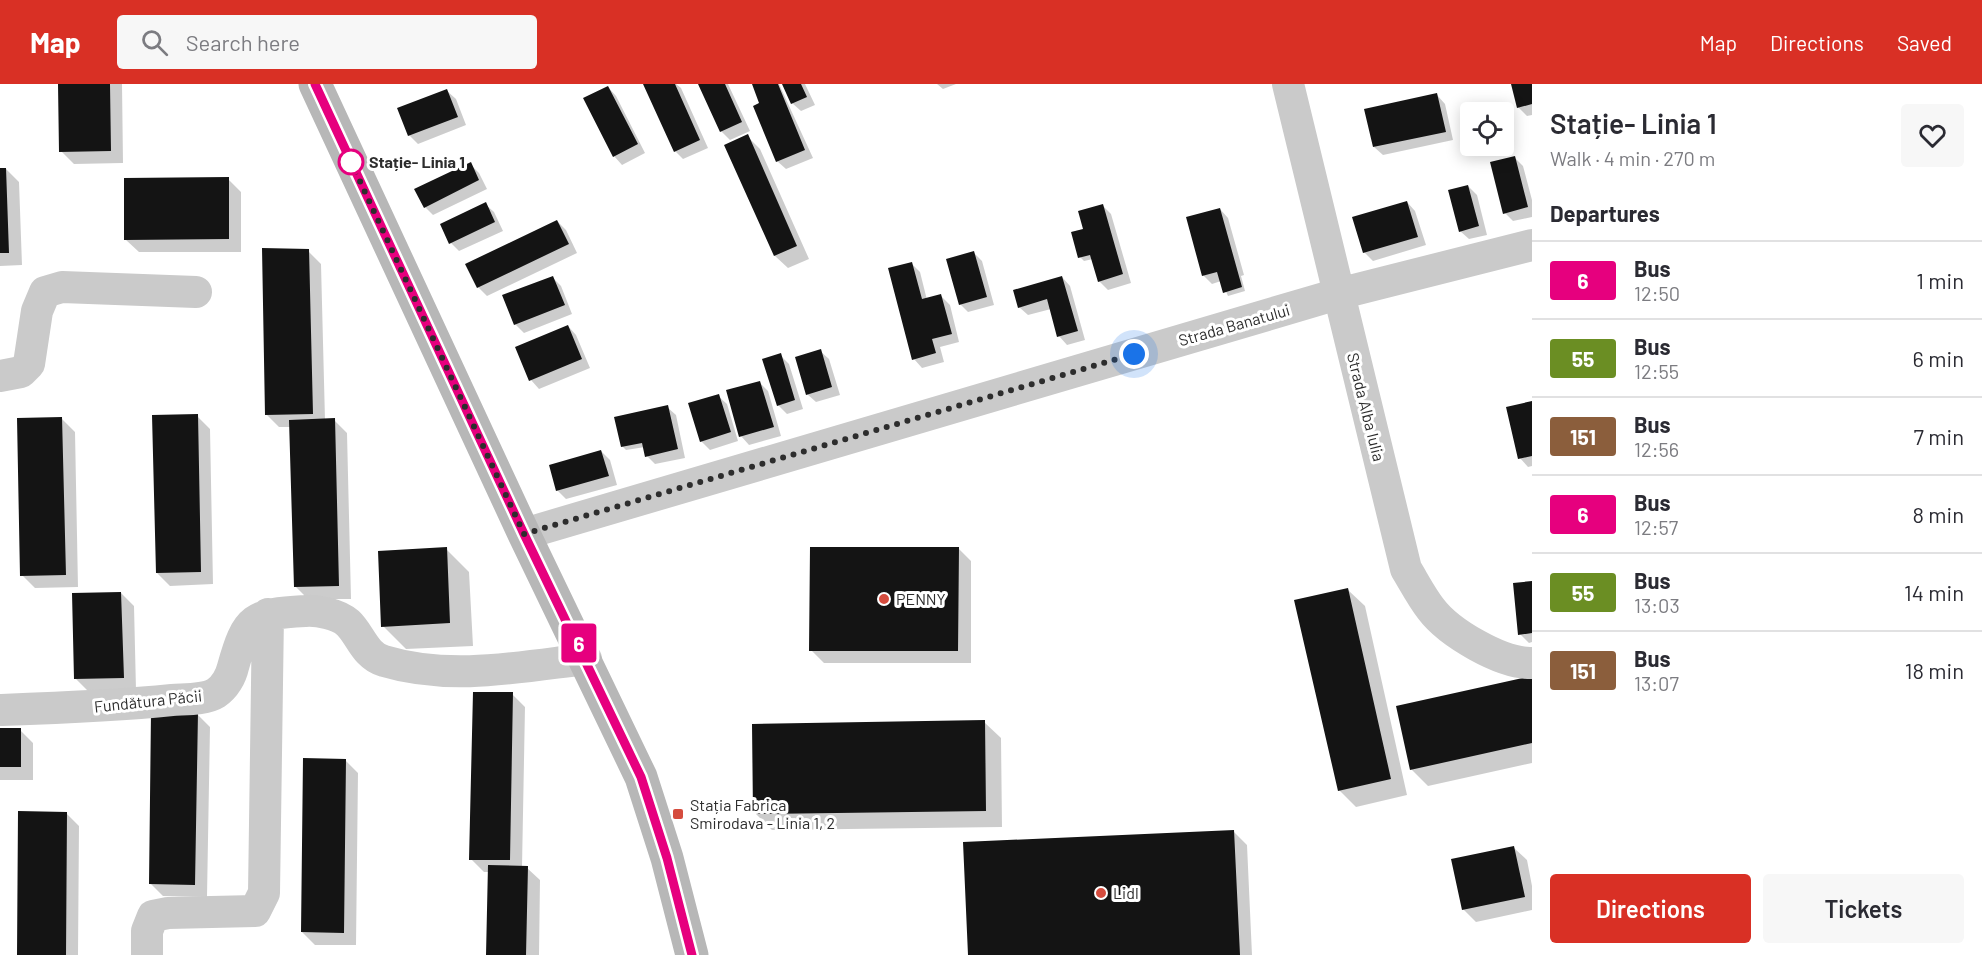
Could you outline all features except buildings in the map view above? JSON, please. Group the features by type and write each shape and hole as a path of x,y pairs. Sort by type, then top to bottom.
{"main road":[{"path":"315,84 524,534 641,777 667,858 690,954"}],"street":[{"name":"Strada Alba Iulia","path":"1288,84 1406,569 1432,611 1462,636 1493,653 1524,663 1532,663"},
{"name":"Strada Banatului","path":"524,534 1338,294 1532,245"},
{"path":"0,376 21,372 29,364 37,311 45,292 62,286 196,292"},
{"path":"147,955 147,931 153,916 168,913 255,911 264,893 268,614 308,610 332,615 348,623 359,642 381,661 422,669 470,672 586,659"},
{"name":"Fundătura Păcii","path":"0,710 120,705 199,698 216,693 230,677 246,629 251,622 268,614"}],"bus line":[{"name":"6","path":"315,84 524,534 641,777 667,858 692,955"}],"place":[{"name":"Stație- Linia 1","path":"351,162"},
{"name":"PENNY","path":"884,599"},
{"name":"Stația Fabrica Smirodava - Linia 1, 2","path":"678,814"},
{"name":"Lidl","path":"1101,893"}],"route":[{"path":"351,162 524,534 1134,354"}]}
